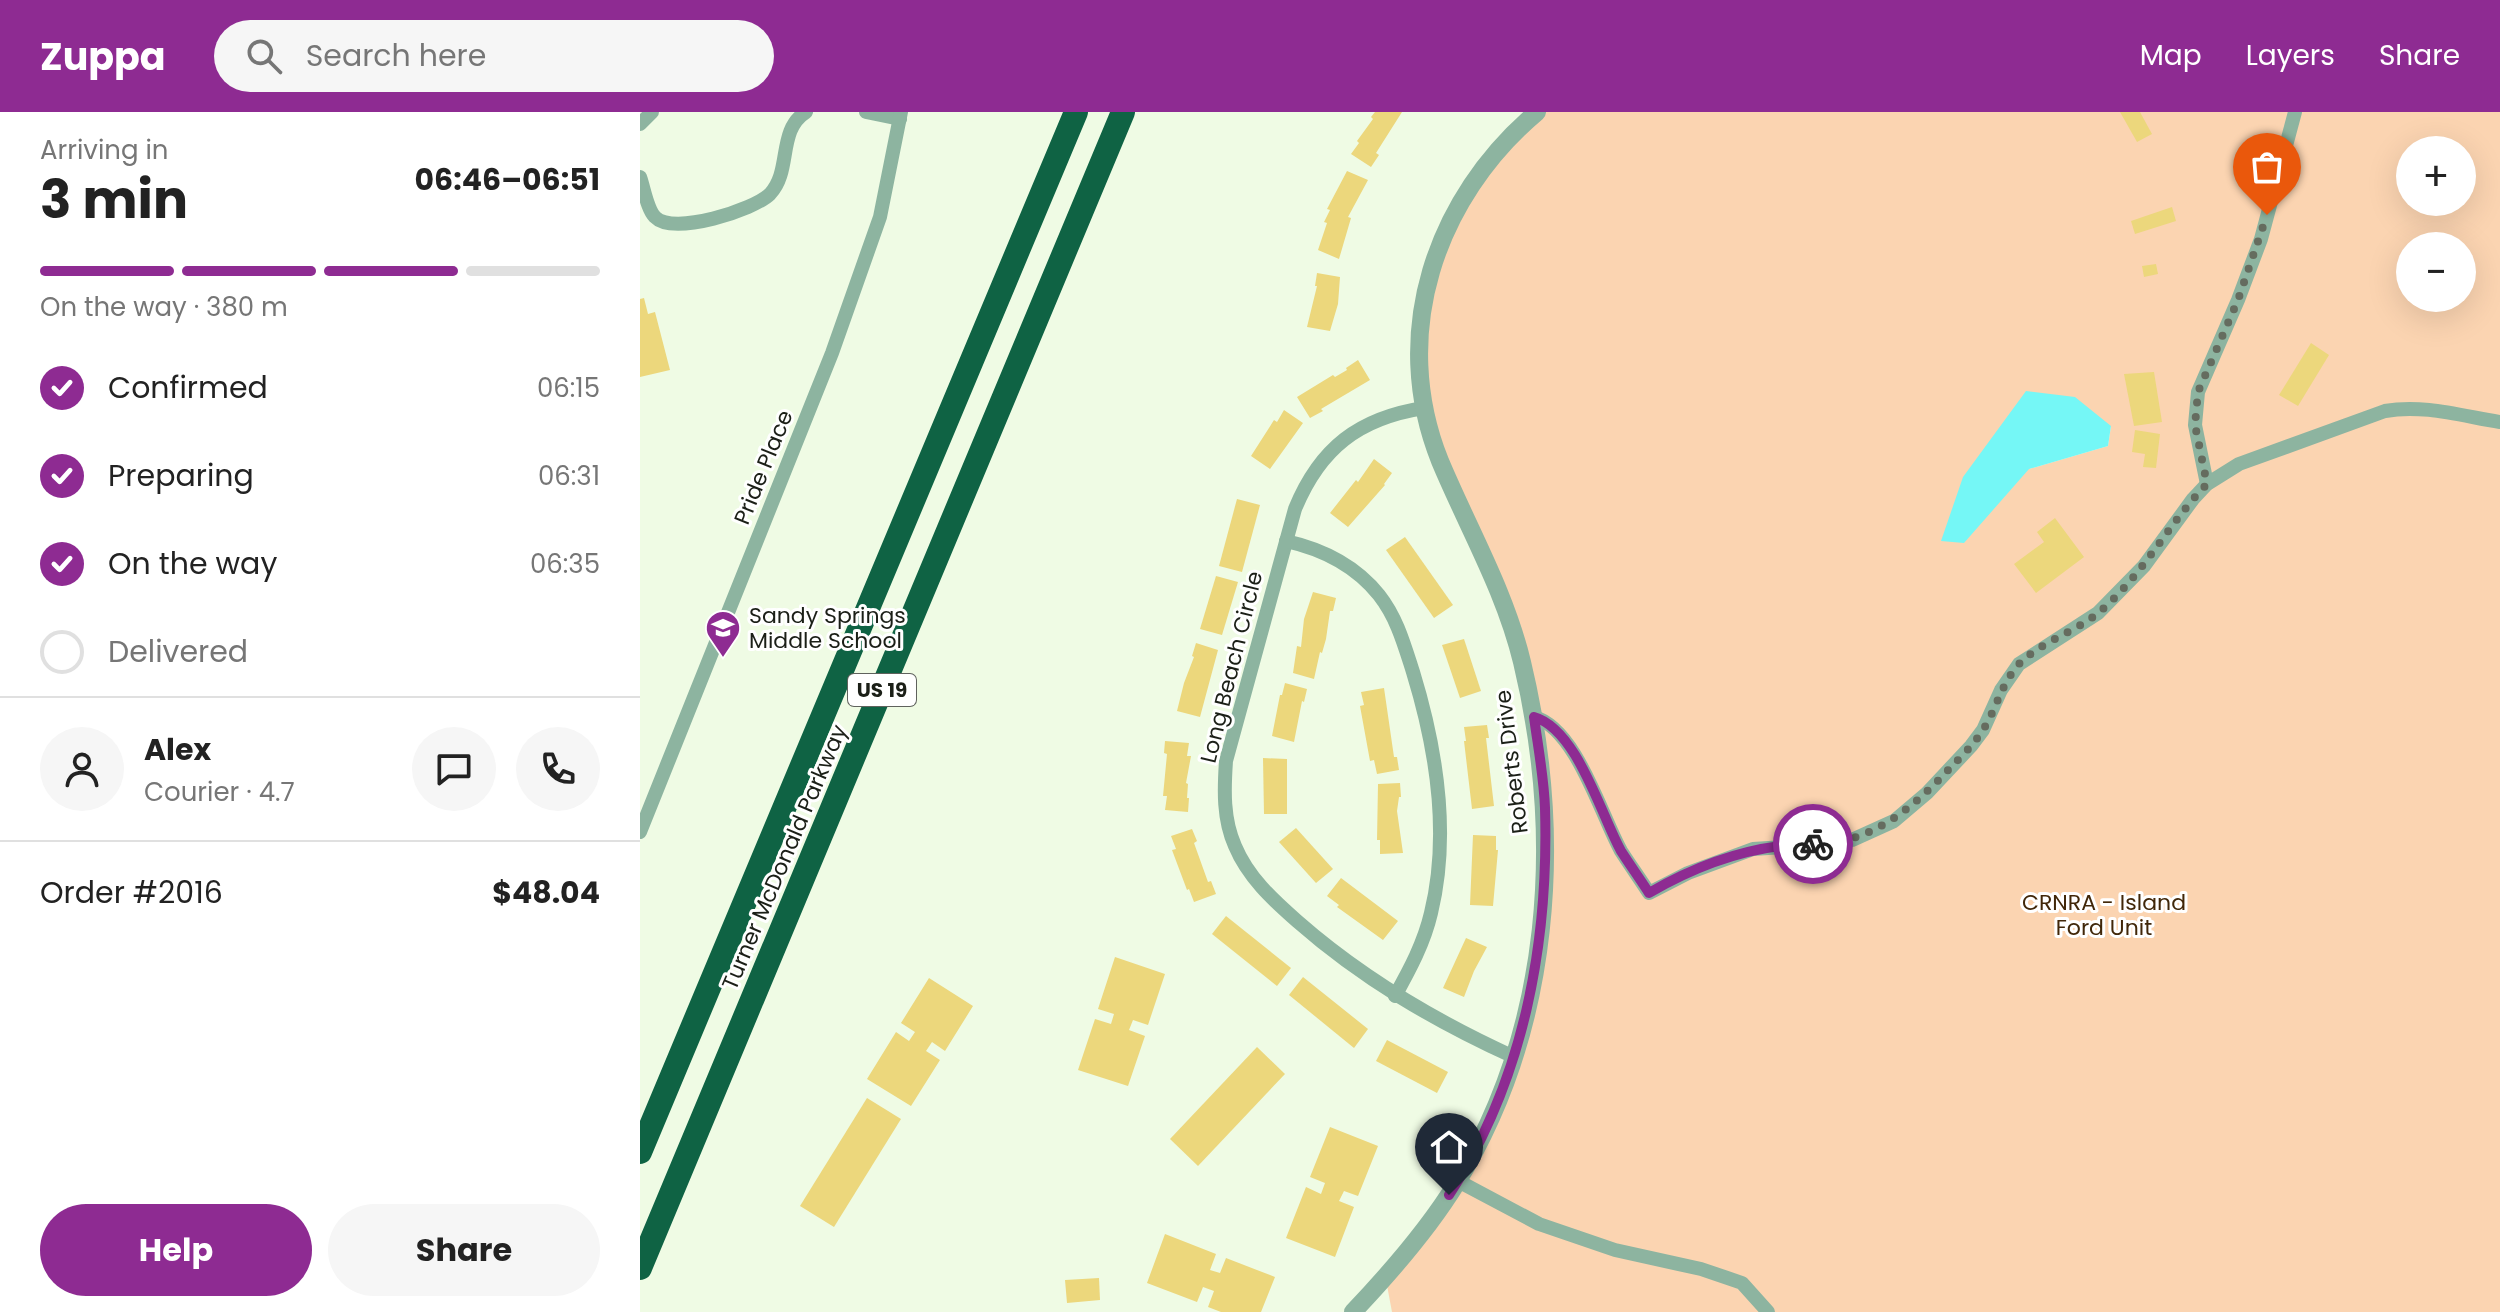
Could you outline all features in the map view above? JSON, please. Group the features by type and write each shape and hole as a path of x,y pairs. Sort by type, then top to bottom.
{"highway":[{"name":"Turner McDonald Parkway","path":"640,1152 1076,112"},
{"name":"Turner McDonald Parkway","path":"640,1268 1123,112"}],"street":[{"path":"640,124 652,112"},
{"path":"640,177 653,216 663,222 696,222 748,207 773,190 779,180 788,136 794,123 806,112"},
{"path":"866,112 901,116"},
{"name":"Roberts Drive","path":"1353,1312 1388,1275 1441,1208 1458,1181 1484,1130 1514,1057 1534,978 1545,892 1545,805 1534,717 1506,610 1440,459 1424,408 1418,358 1421,307 1437,251 1462,198 1516,129 1537,112"},
{"path":"2207,484 2195,425 2198,392 2261,239 2295,112"},
{"name":"Pride Place","path":"640,832 832,353 880,217 901,116"},
{"name":"Long Beach Circle","path":"1424,408 1374,420 1352,433 1332,449 1303,488 1226,761 1224,794 1228,824 1242,861 1265,892 1327,947 1395,996 1452,1029 1514,1057"},
{"path":"1534,717 1551,725 1569,744 1622,851 1649,893 1688,873 1753,849 1852,840 1894,821 1927,793 1983,730 2001,690 2019,664 2098,613 2144,566 2207,484 2239,464 2385,411 2419,408 2500,422"},
{"path":"1286,541 1337,558 1378,593 1400,631 1423,707 1437,795 1437,885 1422,943 1395,996"},
{"path":"1458,1181 1539,1224 1615,1250 1701,1269 1742,1283 1768,1312"}],"green space":[{"name":"CRNRA - Island Ford Unit","path":"1536,112 2500,112 2500,1312 1392,1312 1386,1280 1500,1101 1533,976 1544,814 1527,680 1421,393 1429,279 1466,186","holes":["2111,426 2108,446 2029,469"]}],"water":[{"path":"2026,391 2075,397 2111,426 2108,446 2029,469 1964,543 1941,541 1963,477"}],"building":[{"path":"1375,112 1402,112 1376,153 1379,155 1371,167 1351,154"},
{"path":"2120,112 2140,112 2152,134 2137,142"},
{"path":"1347,171 1368,180 1348,217 1351,218 1339,259 1318,250 1330,210 1327,209"},
{"path":"2172,207 2176,221 2135,234 2131,221"},
{"path":"2156,264 2158,274 2144,277 2142,266"},
{"path":"1317,273 1340,277 1338,304 1330,331 1307,327"},
{"path":"644,298 648,314 655,312 670,370 640,377 640,299"},
{"path":"2311,343 2329,355 2298,406 2279,395"},
{"path":"1358,360 1370,380 1310,418 1297,397 1347,370"},
{"path":"2154,372 2162,422 2134,426 2124,374"},
{"path":"1284,410 1303,423 1270,469 1251,456"},
{"path":"2135,430 2160,434 2156,468 2143,467 2145,454 2132,452"},
{"path":"1374,459 1392,473 1348,527 1330,513"},
{"path":"1237,499 1260,505 1242,572 1219,566"},
{"path":"2055,518 2084,557 2036,593 2014,564 2044,542 2037,532"},
{"path":"1405,537 1453,605 1434,618 1386,550"},
{"path":"1216,576 1238,582 1222,635 1200,629"},
{"path":"1313,592 1336,598 1314,679 1293,673 1297,646 1301,647 1304,619"},
{"path":"1464,639 1481,691 1460,698 1442,645"},
{"path":"1196,643 1218,650 1200,717 1177,711"},
{"path":"1285,683 1307,689 1294,742 1272,736"},
{"path":"1384,688 1394,757 1397,757 1399,770 1377,774 1374,760 1370,761 1360,706 1364,705 1361,692"},
{"path":"1487,725 1494,806 1472,809 1464,727"},
{"path":"1165,741 1189,743 1187,756 1191,756 1186,783 1188,812 1165,810"},
{"path":"1263,758 1287,759 1287,814 1264,814"},
{"path":"1400,783 1401,797 1397,811 1403,853 1380,854 1380,840 1377,840 1378,784"},
{"path":"1296,828 1333,869 1316,883 1279,842"},
{"path":"1192,829 1208,882 1211,881 1216,894 1194,902 1172,850 1176,849 1171,836"},
{"path":"1473,835 1496,836 1498,850 1493,906 1470,905"},
{"path":"1341,878 1398,921 1383,940 1337,907 1339,905 1327,896"},
{"path":"1226,916 1291,968 1277,986 1212,934"},
{"path":"1466,938 1487,947 1464,997 1443,988"},
{"path":"1115,957 1165,974 1148,1025 1133,1020 1129,1030 1145,1036 1128,1086 1078,1070 1095,1019 1111,1024 1114,1014 1098,1009"},
{"path":"1303,977 1368,1029 1354,1048 1289,995"},
{"path":"929,978 973,1006 945,1051 932,1042 926,1051 940,1060 911,1106 867,1079 896,1032 909,1041 915,1032 901,1023"},
{"path":"1387,1040 1448,1072 1437,1093 1376,1061"},
{"path":"1257,1047 1285,1074 1198,1166 1170,1139"},
{"path":"867,1098 901,1119 834,1227 800,1206"},
{"path":"1330,1127 1378,1146 1358,1196 1344,1191 1339,1201 1354,1207 1335,1257 1286,1238 1306,1187 1321,1194 1325,1183 1310,1177"},
{"path":"1165,1234 1216,1254 1210,1270 1220,1273 1226,1258 1275,1277 1261,1312 1221,1312 1208,1307 1214,1291 1203,1287 1197,1302 1147,1283"},
{"path":"1099,1278 1100,1300 1067,1303 1065,1280"}],"way so far":[{"path":"1813,844 1852,840 1894,821 1927,793 1983,730 2001,690 2019,664 2098,613 2144,566 2207,484 2195,425 2198,392 2238,300 2267,215"}],"place":[{"name":"Sandy Springs Middle School","path":"723,659"}],"route":[{"path":"1449,1195 1484,1130 1514,1057 1534,978 1545,892 1545,805 1534,717 1551,725 1569,744 1622,851 1649,893 1688,873 1753,849 1813,844"}]}
